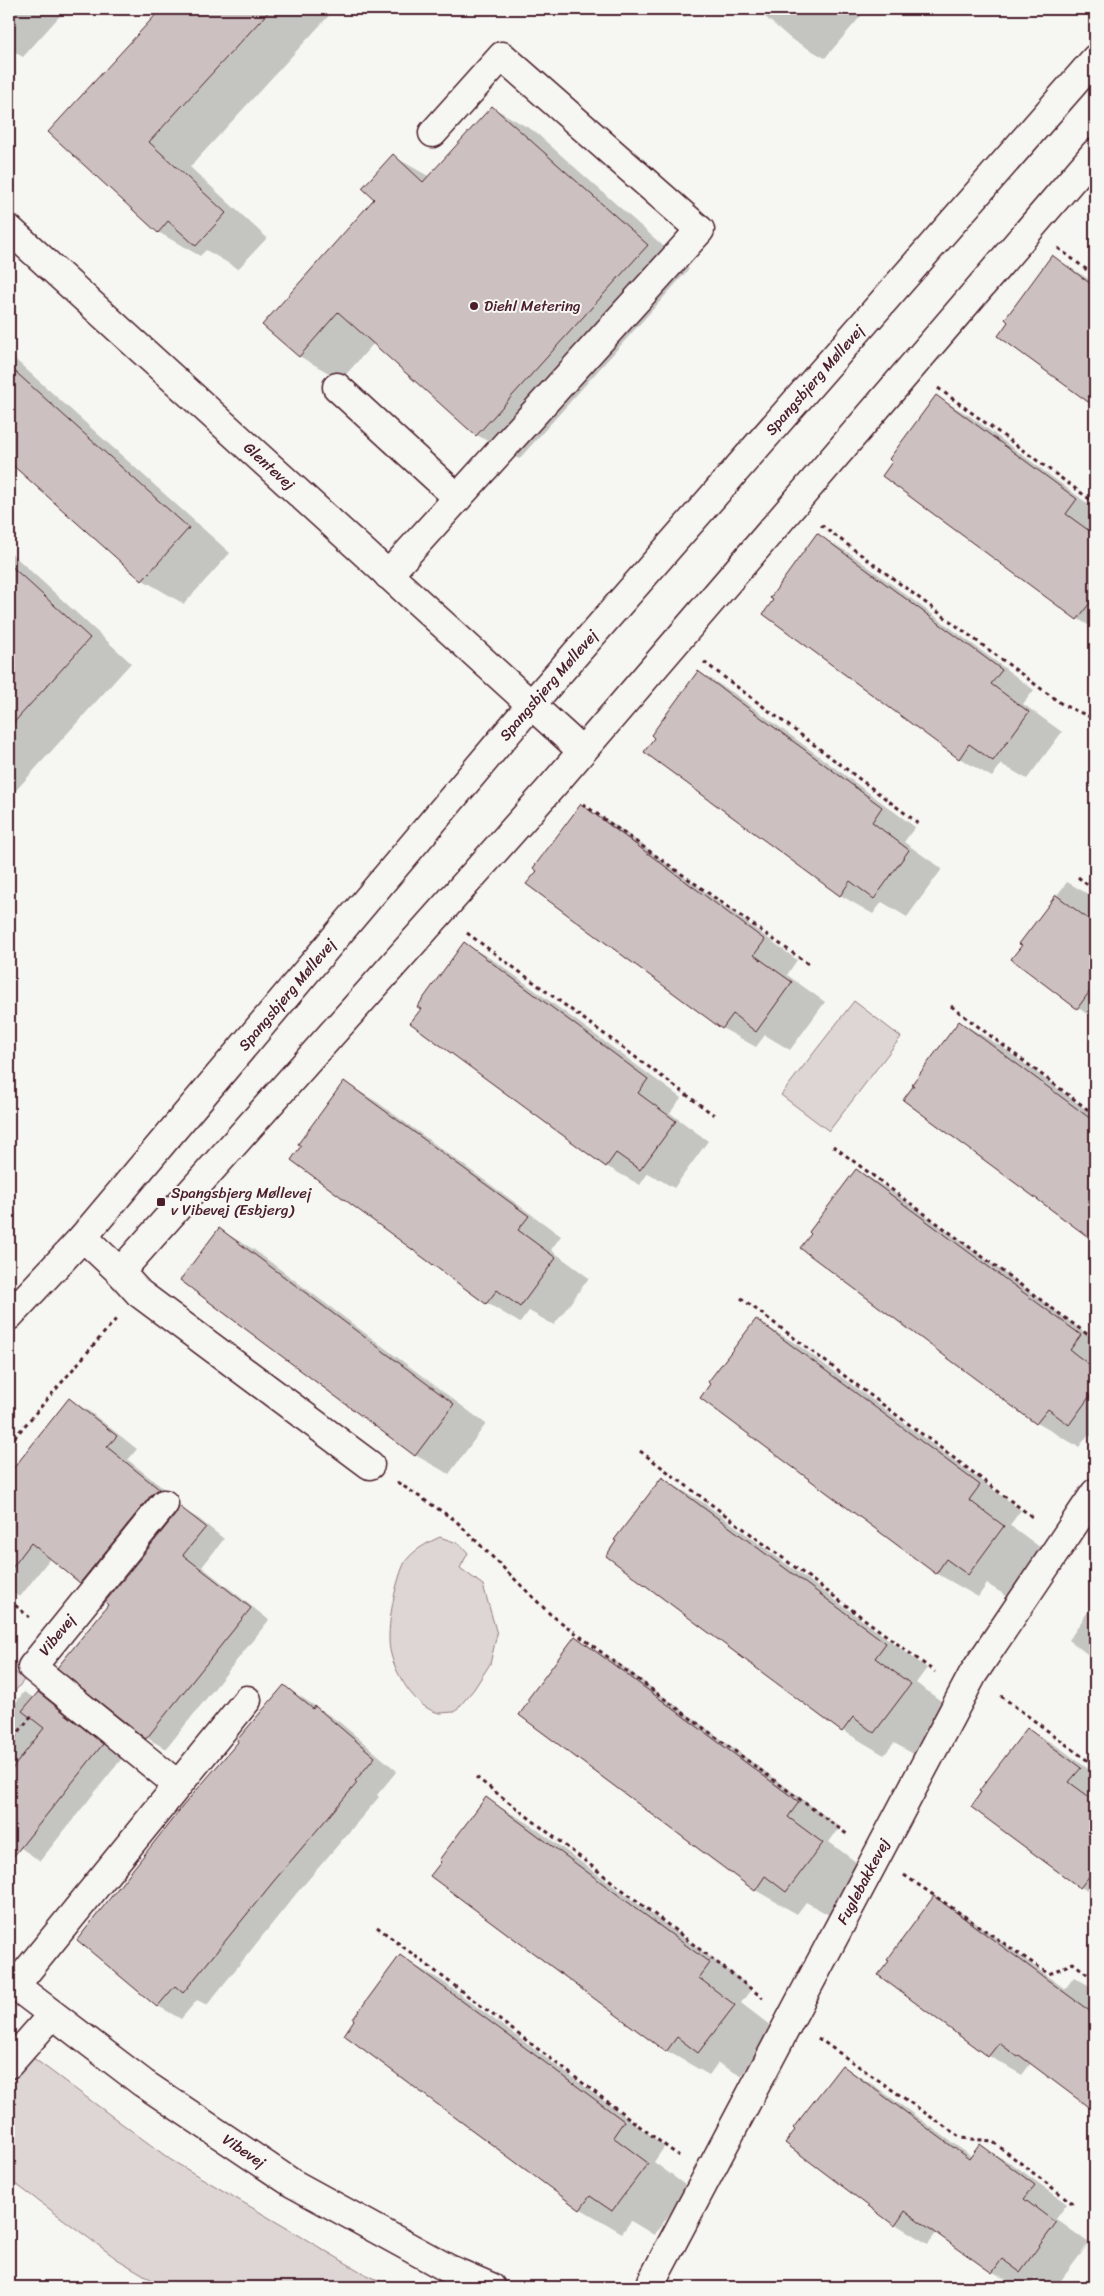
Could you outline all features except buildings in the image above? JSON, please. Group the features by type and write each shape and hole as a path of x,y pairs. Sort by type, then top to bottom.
{"street":[{"path":"388,576 700,230 502,56 433,133"},
{"name":"Spangsbjerg Møllevej","path":"9,1316 83,1236 530,706 1095,59"},
{"path":"120,1272 582,751 675,640 1095,154"},
{"name":"Glentevej","path":"9,229 530,706 582,751"},
{"path":"337,387 458,498"},
{"path":"83,1236 139,1293 370,1465"},
{"name":"Fuglebakkevej","path":"652,2281 792,2020 968,1684 1095,1493"},
{"name":"Vibevej","path":"164,1504 32,1667 178,1785"},
{"name":"Vibevej","path":"247,1700 12,1984 143,2084 292,2183 449,2269 491,2287"},
{"path":"9,2064 52,2015"}],"path":[{"path":"1031,228 1095,276"},
{"path":"910,368 1095,503"},
{"path":"793,504 1063,705 1095,719"},
{"path":"675,640 918,823"},
{"path":"554,783 811,966"},
{"path":"1078,877 1095,891"},
{"path":"439,912 714,1115"},
{"path":"951,1006 1095,1115"},
{"path":"833,1146 1095,1340"},
{"path":"9,1444 139,1293"},
{"path":"741,1298 1063,1541"},
{"path":"640,1451 968,1684 1095,1766"},
{"path":"370,1465 456,1520 550,1614 877,1856 1049,1974 1073,1963 1095,1980"},
{"path":"9,1744 55,1687"},
{"path":"476,1777 792,2020 961,2138 992,2141 1076,2206"},
{"path":"377,1927 707,2177"}],"shaded area":[{"path":"854,1001 901,1037 829,1131 781,1095"},
{"path":"440,1537 460,1544 468,1553 460,1568 483,1585 497,1634 490,1664 474,1689 455,1712 440,1713 422,1705 401,1679 392,1659 389,1631 397,1583 404,1564 415,1551"},
{"path":"9,1667 24,1680 9,1699"},
{"path":"9,2040 171,2160 363,2273 393,2287 164,2287 117,2259 9,2179"}],"place":[{"name":"Diehl Metering","path":"474,306"},
{"name":"Spangsbjerg Møllevej v Vibevej (Esbjerg)","path":"161,1202"}]}
